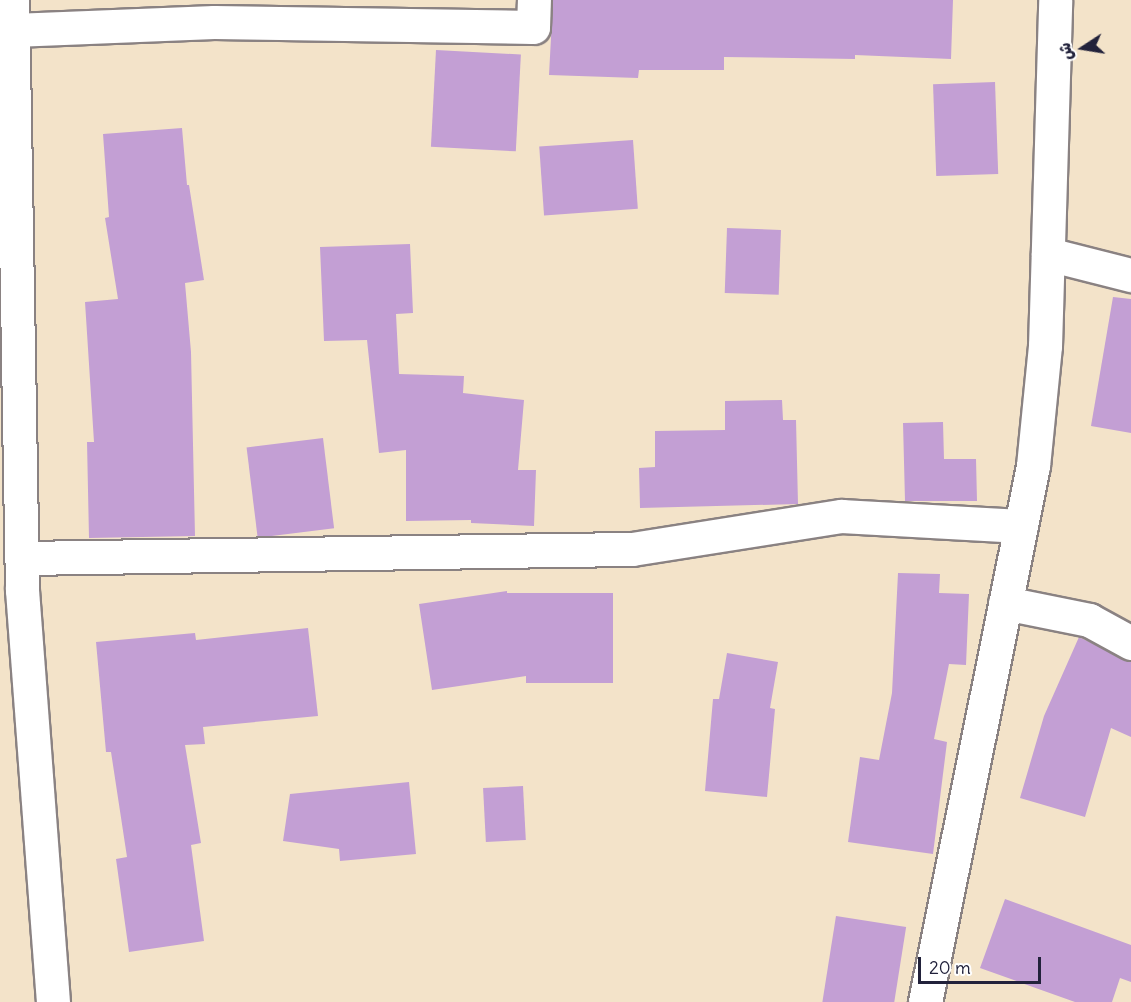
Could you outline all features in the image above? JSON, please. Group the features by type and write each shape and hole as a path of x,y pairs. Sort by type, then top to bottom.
{"street":[{"path":"53,1002 11,591 22,558 9,236 12,15 214,22 533,27 534,0"},
{"path":"925,1002 1033,466 1045,346 1055,0"},
{"path":"1048,254 1131,275"},
{"path":"22,558 632,549 841,516 1021,526"},
{"path":"1005,603 1089,620 1131,643"}],"building":[{"path":"553,0 953,0 951,59 855,55 855,59 724,57 724,70 639,70 638,78 549,75"},
{"path":"436,50 521,54 516,151 431,147"},
{"path":"995,82 998,174 936,176 933,84"},
{"path":"182,128 187,185 189,185 204,280 185,283 191,352 195,536 89,538 87,442 94,442 85,302 118,299 105,218 109,217 103,134"},
{"path":"633,140 638,209 544,215 539,147"},
{"path":"727,228 781,230 779,295 725,293"},
{"path":"410,244 413,313 396,314 399,374 464,376 463,393 524,400 518,470 536,470 534,526 471,523 471,520 406,521 406,450 379,453 367,340 324,341 320,247"},
{"path":"1113,297 1131,299 1131,433 1091,426"},
{"path":"782,400 783,420 796,420 798,504 640,508 639,468 655,467 655,431 725,430 725,401"},
{"path":"943,422 944,459 976,459 977,501 905,501 903,423"},
{"path":"323,438 334,528 258,538 247,447"},
{"path":"898,573 940,574 939,593 969,594 966,665 949,664 934,739 947,742 933,854 848,842 860,757 879,760 892,693"},
{"path":"507,591 507,593 613,593 613,683 526,683 526,676 432,690 419,604"},
{"path":"308,628 318,716 203,727 205,744 185,745 201,843 191,845 204,941 129,952 116,859 127,857 111,752 106,752 96,642 195,633 196,640"},
{"path":"1079,637 1131,662 1131,737 1111,728 1085,817 1020,798 1044,716"},
{"path":"727,653 778,662 770,708 775,709 767,797 705,791 713,699 719,699"},
{"path":"409,782 416,854 340,861 339,849 283,841 290,794"},
{"path":"523,786 526,840 486,842 483,788"},
{"path":"1005,899 1131,945 1131,982 1120,978 1112,1002 1075,1002 980,968"},
{"path":"836,916 906,927 894,1002 822,1002"}]}
